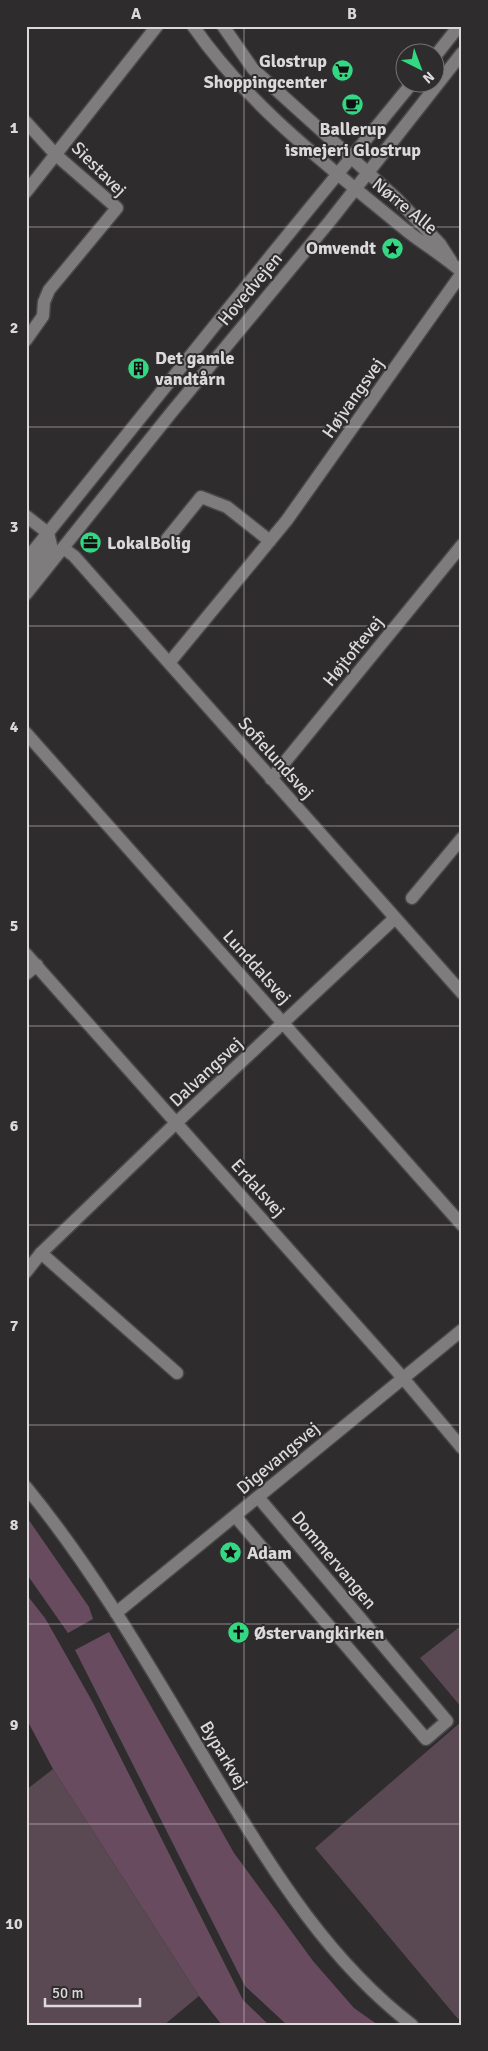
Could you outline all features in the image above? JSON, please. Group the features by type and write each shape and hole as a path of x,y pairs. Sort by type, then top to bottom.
{"street":[{"name":"Siestavej","path":"26,340 43,316 44,302 49,290 117,208 56,155 157,26"},
{"name":"Nørre Alle","path":"193,26 217,60 253,99 356,190 459,270"},
{"name":"Nørre Alle","path":"222,26 253,69 369,172 434,236 459,270"},
{"path":"446,42 459,26"},
{"name":"Hovedvejen","path":"26,594 171,413 356,190 462,53"},
{"name":"Hovedvejen","path":"26,560 404,92"},
{"path":"26,122 56,155 26,192"},
{"name":"Højvangsvej","path":"169,664 287,520 459,270"},
{"path":"167,539 201,497 227,507 270,541"},
{"path":"26,516 48,533 51,545 26,578"},
{"name":"Højtoftevej","path":"271,779 462,545"},
{"name":"Sofielundsvej","path":"63,548 74,556 462,993"},
{"name":"Lunddalsvej","path":"26,733 462,1225"},
{"path":"412,898 462,838"},
{"name":"Dalvangsvej","path":"26,1272 42,1253 176,1123 395,918"},
{"name":"Erdalsvej","path":"26,954 403,1378 462,1448"},
{"path":"26,974 36,965"},
{"path":"42,1253 177,1373"},
{"name":"Dalvangsvej","path":"26,1265 42,1253"},
{"name":"Digevangsvej","path":"116,1613 462,1330"},
{"name":"Byparkvej","path":"26,1487 52,1518 116,1613 267,1859 296,1902 328,1944 356,1976 412,2025"},
{"name":"Dommervangen","path":"235,1516 426,1739 447,1721 258,1497"}],"shaded area":[{"path":"26,1516 89,1607 93,1619 68,1633 26,1573"},
{"path":"26,1594 45,1618 92,1701 243,2000 269,2025 222,2025 199,1996 53,1769 26,1718"},
{"path":"462,1625 462,1708 420,1658"},
{"path":"109,1632 234,1853 313,1961 354,2008 378,2025 287,2025 245,1986 75,1650"},
{"path":"462,1721 462,2016 458,2019 315,1848"},
{"path":"53,1769 199,1996 164,2025 26,2025 26,1790"}],"place":[{"name":"Glostrup Shoppingcenter","path":"343,71"},
{"name":"Ballerup ismejeri Glostrup","path":"353,104"},
{"name":"Omvendt","path":"392,248"},
{"name":"Det gamle vandtårn","path":"139,368"},
{"name":"LokalBolig","path":"91,543"},
{"name":"Adam","path":"231,1553"},
{"name":"Østervangkirken","path":"238,1633"}]}
